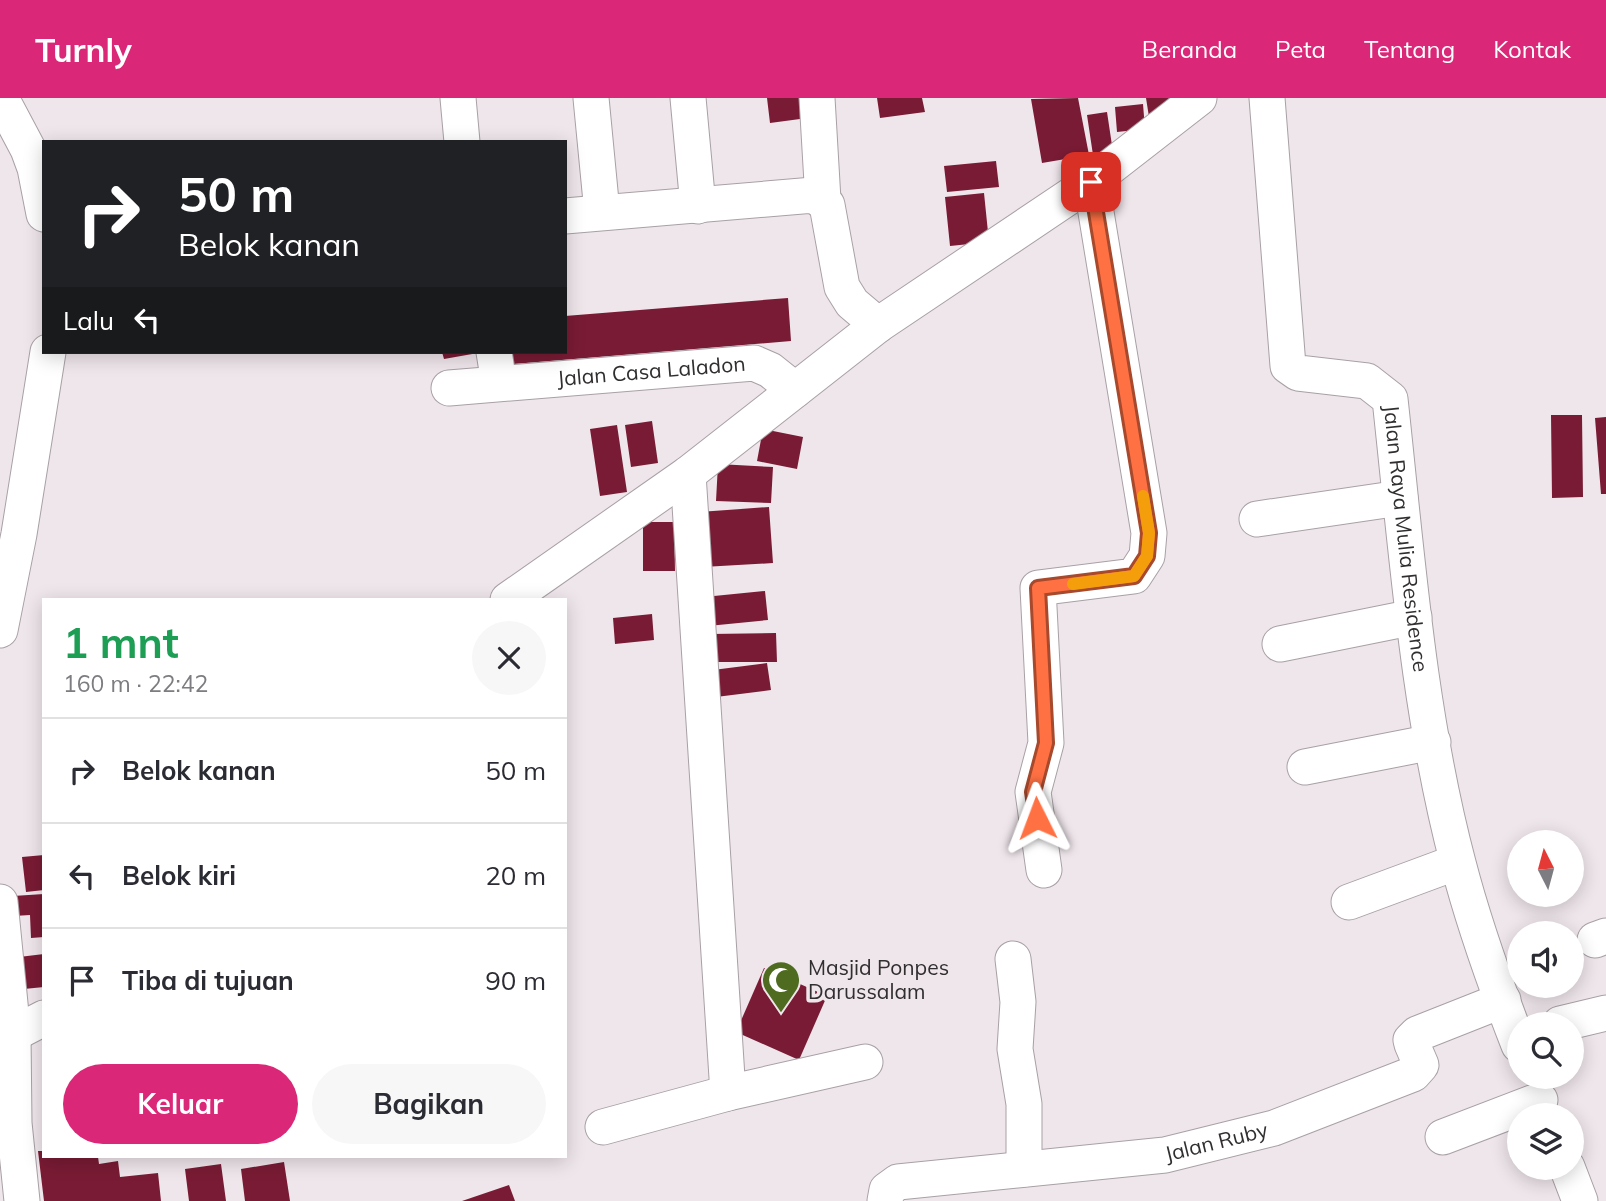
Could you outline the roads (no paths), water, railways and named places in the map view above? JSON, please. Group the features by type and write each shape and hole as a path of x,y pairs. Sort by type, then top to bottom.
{"street":[{"path":"1,98 28,149 42,204"},
{"path":"458,98 462,140"},
{"path":"591,98 602,212"},
{"path":"688,98 698,205"},
{"path":"817,98 823,200"},
{"name":"Jalan Raya Mulia Residence","path":"1267,98 1288,366 1298,373 1367,381 1390,399 1414,617 1433,742 1457,862 1508,1012"},
{"path":"511,598 688,474 878,325 1091,182 1195,99"},
{"path":"1044,870 1033,792 1046,743 1038,588 1134,576 1147,556 1149,533 1091,182"},
{"path":"567,216 814,195 827,205 846,296 878,325"},
{"path":"0,630 38,429 48,354"},
{"name":"Jalan Casa Laladon","path":"449,388 497,368 754,363 770,370 795,390"},
{"path":"688,474 728,1093"},
{"path":"1257,519 1400,498"},
{"path":"1280,644 1414,617"},
{"path":"1305,767 1433,742"},
{"path":"1349,902 1457,862"},
{"path":"0,902 13,1034 29,1122 22,1201"},
{"path":"1013,959 1018,1002 1015,1049 1024,1104 1024,1169"},
{"name":"Jalan Ruby","path":"886,1201 887,1190 898,1182 1165,1156 1274,1128 1413,1074 1420,1065 1411,1040 1417,1034 1503,1000"},
{"path":"1584,1018 1606,1013"},
{"path":"13,1034 42,1019"},
{"path":"603,1127 728,1093 865,1062"},
{"path":"1443,1137 1539,1097"},
{"path":"1572,1180 1580,1201"}],"place":[{"name":"Masjid Ponpes Darussalam","path":"781,1014"}]}
